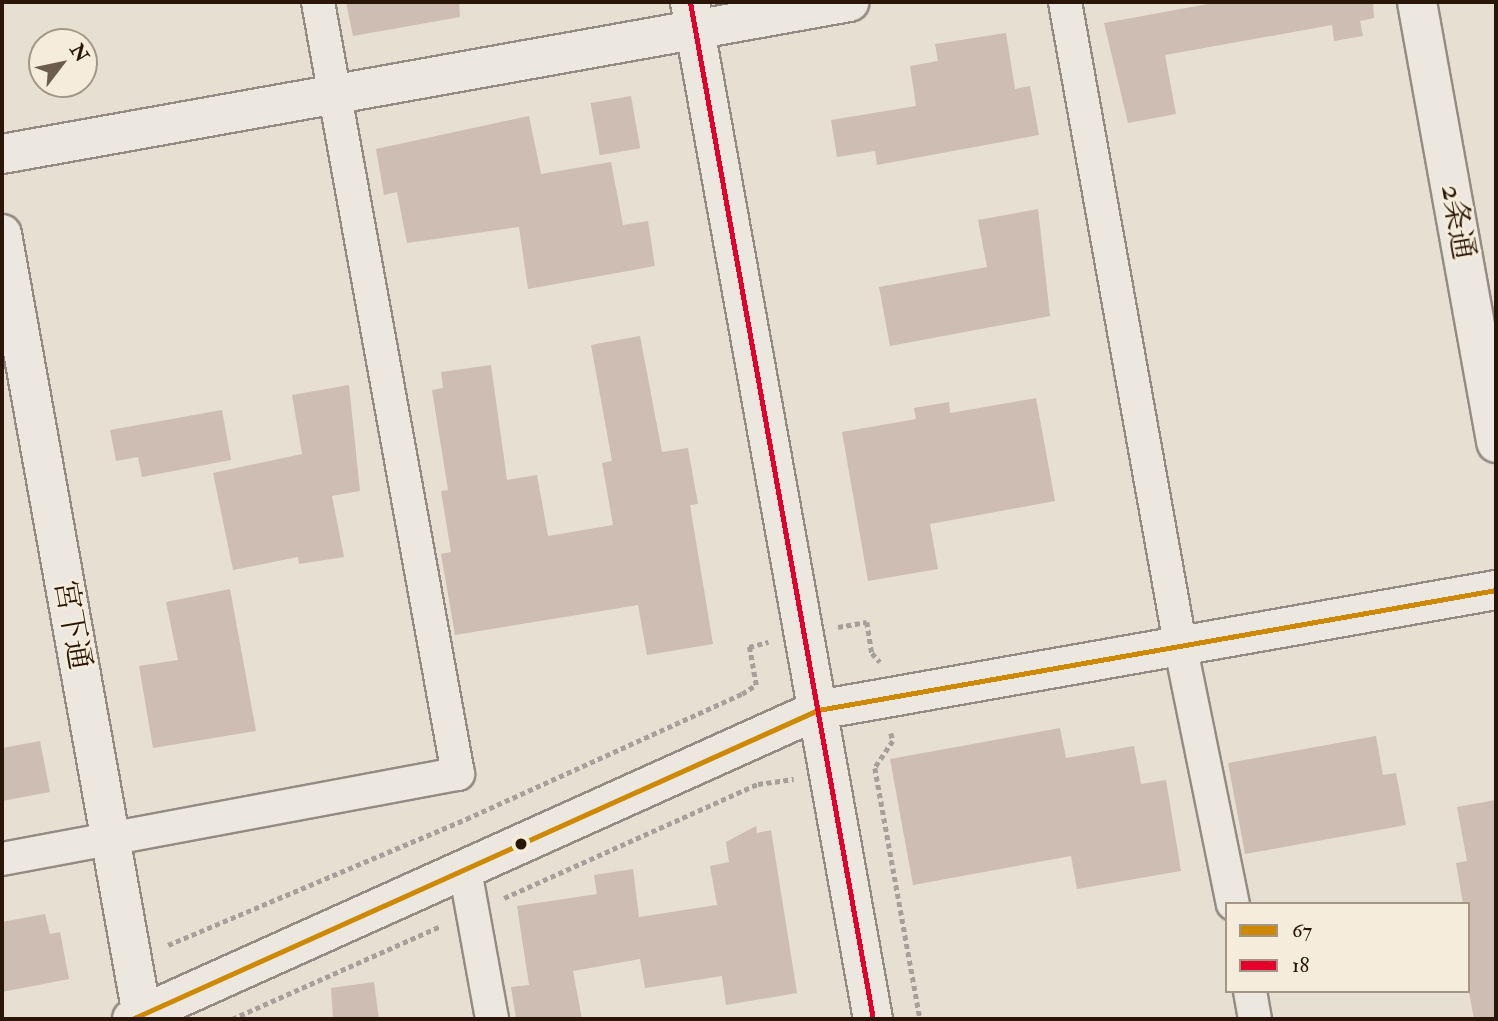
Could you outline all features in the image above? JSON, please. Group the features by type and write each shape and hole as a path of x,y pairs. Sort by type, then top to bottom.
{"street":[{"path":"2,859 111,841 457,774 318,2"},
{"path":"2,154 334,93 693,14 849,2"},
{"path":"1065,2 1181,649 1233,902"},
{"name":"2条通","path":"1417,2 1496,443"},
{"path":"693,14 873,1019"},
{"name":"宮下通","path":"2,234 132,958 139,1018"},
{"path":"139,1018 818,710 1181,649 1496,590"},
{"path":"465,870 492,1019"},
{"path":"1250,993 1255,1019"}],"path":[{"path":"132,958 453,825 742,694 756,685 749,647"},
{"path":"880,754 875,768 920,1019"}],"building":[{"path":"346,2 459,2 460,17 353,36"},
{"path":"1219,2 1373,2 1374,18 1360,21 1363,36 1334,41 1332,25 1165,55 1176,114 1128,123 1104,23"},
{"path":"1006,33 1015,89 1030,86 1039,135 877,165 875,151 837,157 831,120 916,106 910,66 938,61 935,44"},
{"path":"631,96 640,148 600,155 591,103"},
{"path":"529,116 541,174 611,162 623,225 648,221 655,266 528,289 519,227 407,243 397,192 384,195 376,149"},
{"path":"1038,209 1050,316 890,346 879,287 987,267 978,220"},
{"path":"640,336 662,452 688,448 698,504 690,505 713,644 647,655 638,605 455,635 441,554 451,552 441,491 448,490 432,390 443,388 441,372 491,365 507,480 537,475 548,536 613,525 602,463 612,461 591,345"},
{"path":"349,385 360,491 332,496 344,557 299,564 298,557 233,570 213,473 302,454 292,395"},
{"path":"1036,398 1055,501 930,524 938,569 868,581 842,432 916,419 914,408 949,402 950,413"},
{"path":"222,410 231,460 142,477 138,457 116,461 110,430"},
{"path":"230,589 256,731 153,748 139,666 178,660 166,602"},
{"path":"1060,728 1066,758 1134,746 1141,784 1166,780 1181,871 1077,889 1071,856 913,885 890,759"},
{"path":"1376,736 1383,775 1396,773 1406,825 1245,854 1228,763"},
{"path":"40,741 50,792 2,801 2,748"},
{"path":"1496,800 1496,1019 1474,1019 1469,993 1470,902 1463,902 1456,863 1467,861 1457,807"},
{"path":"756,826 757,833 771,830 797,993 726,1005 722,976 645,988 640,959 573,971 582,1019 516,1019 511,987 529,985 517,906 597,894 594,875 633,869 639,917 717,905 710,866 729,862 726,842"},
{"path":"45,914 50,934 60,932 69,979 2,992 2,922"},
{"path":"374,982 379,1019 333,1019 331,988"}],"transit line":[{"name":"18","path":"690,2 873,1019"},
{"name":"67","path":"132,1019 818,710 1496,590"}]}
